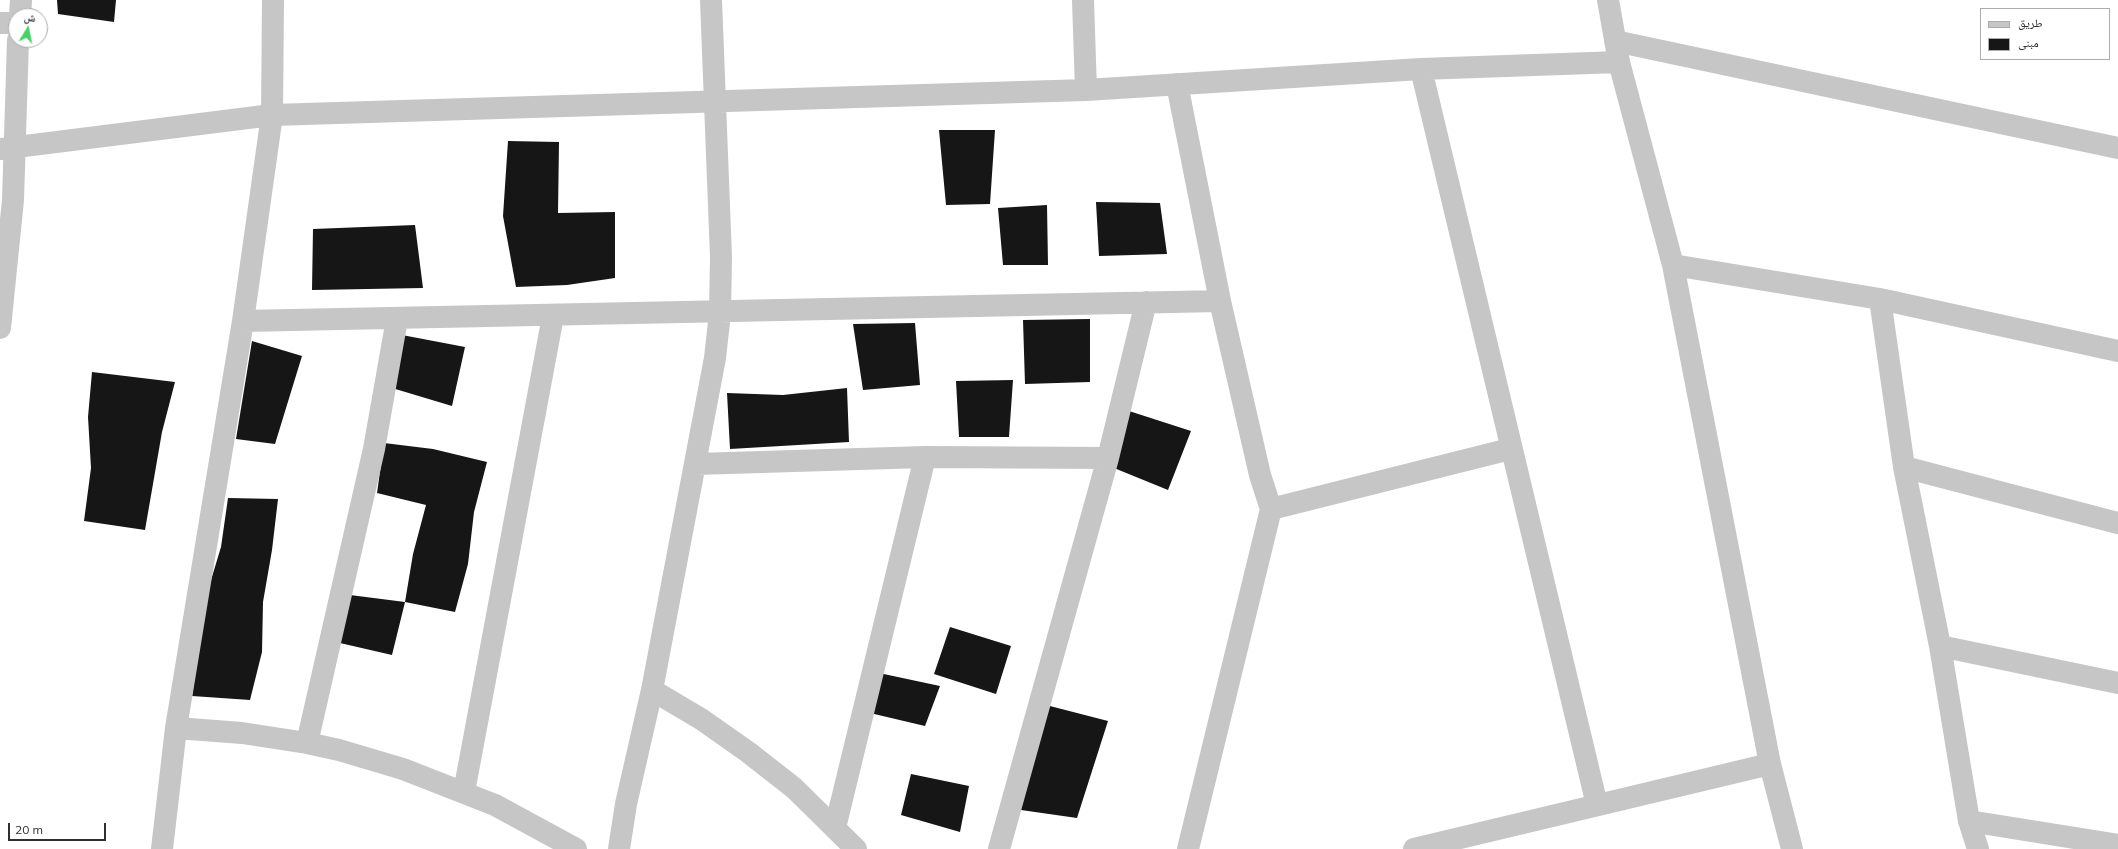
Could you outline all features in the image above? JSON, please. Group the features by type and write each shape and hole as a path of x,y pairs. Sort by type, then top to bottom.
{"street":[{"path":"162,849 176,728 243,321 272,114 273,0"},
{"path":"619,849 626,804 652,690 716,358 720,313 721,257 711,0"},
{"path":"1083,0 1086,90"},
{"path":"1608,0 1619,62 1673,265 1770,764 1792,849"},
{"path":"1615,41 2118,148"},
{"path":"0,328 13,200 7,148 17,48"},
{"path":"7,148 272,114 1086,90 1421,69 1619,62"},
{"path":"1421,69 1510,449 1597,805"},
{"path":"1177,84 1220,301 1259,468 1271,509 1188,849"},
{"path":"1673,265 1880,299 2118,351"},
{"path":"1880,299 1904,467 1940,646 1969,821 1978,849"},
{"path":"243,321 720,313 1220,301"},
{"path":"999,849 1108,458 1146,302"},
{"path":"464,792 553,316"},
{"path":"307,744 374,448 397,319"},
{"path":"1271,509 1510,449"},
{"path":"696,464 925,457 1108,458"},
{"path":"835,828 925,457"},
{"path":"1904,467 2118,523"},
{"path":"1940,646 2118,683"},
{"path":"652,690 701,719 748,752 794,788 856,849"},
{"path":"176,728 242,733 307,744 346,752 403,769 464,792 525,820 576,849"},
{"path":"1414,849 1770,764"},
{"path":"1969,821 2118,845"}],"building":[{"path":"57,0 116,0 114,22 58,14"},
{"path":"939,130 995,130 990,204 946,205"},
{"path":"508,141 559,142 558,213 615,212 615,278 567,285 516,287 503,216"},
{"path":"1096,202 1160,203 1167,254 1099,256"},
{"path":"1047,205 1048,265 1003,265 998,208"},
{"path":"415,225 423,288 312,290 313,229"},
{"path":"1090,319 1090,382 1025,384 1023,320"},
{"path":"915,323 920,385 863,390 853,324"},
{"path":"402,335 465,347 452,406 392,388"},
{"path":"252,341 302,356 275,444 236,439"},
{"path":"92,372 175,382 162,432 145,530 84,521 91,468 88,417"},
{"path":"1013,380 1009,437 959,437 956,381"},
{"path":"847,388 849,442 730,449 727,393 783,395"},
{"path":"1129,411 1191,431 1168,490 1114,468"},
{"path":"384,443 433,449 487,462 474,512 468,564 455,612 405,602 413,554 426,505 377,493"},
{"path":"228,498 278,499 272,550 263,602 262,652 250,700 192,696 208,590 221,547"},
{"path":"350,595 405,602 392,655 340,643"},
{"path":"950,627 1011,646 996,694 934,674"},
{"path":"879,673 940,686 925,726 870,713"},
{"path":"1046,705 1108,721 1077,818 1014,809"},
{"path":"911,774 969,786 960,832 901,815"}]}
